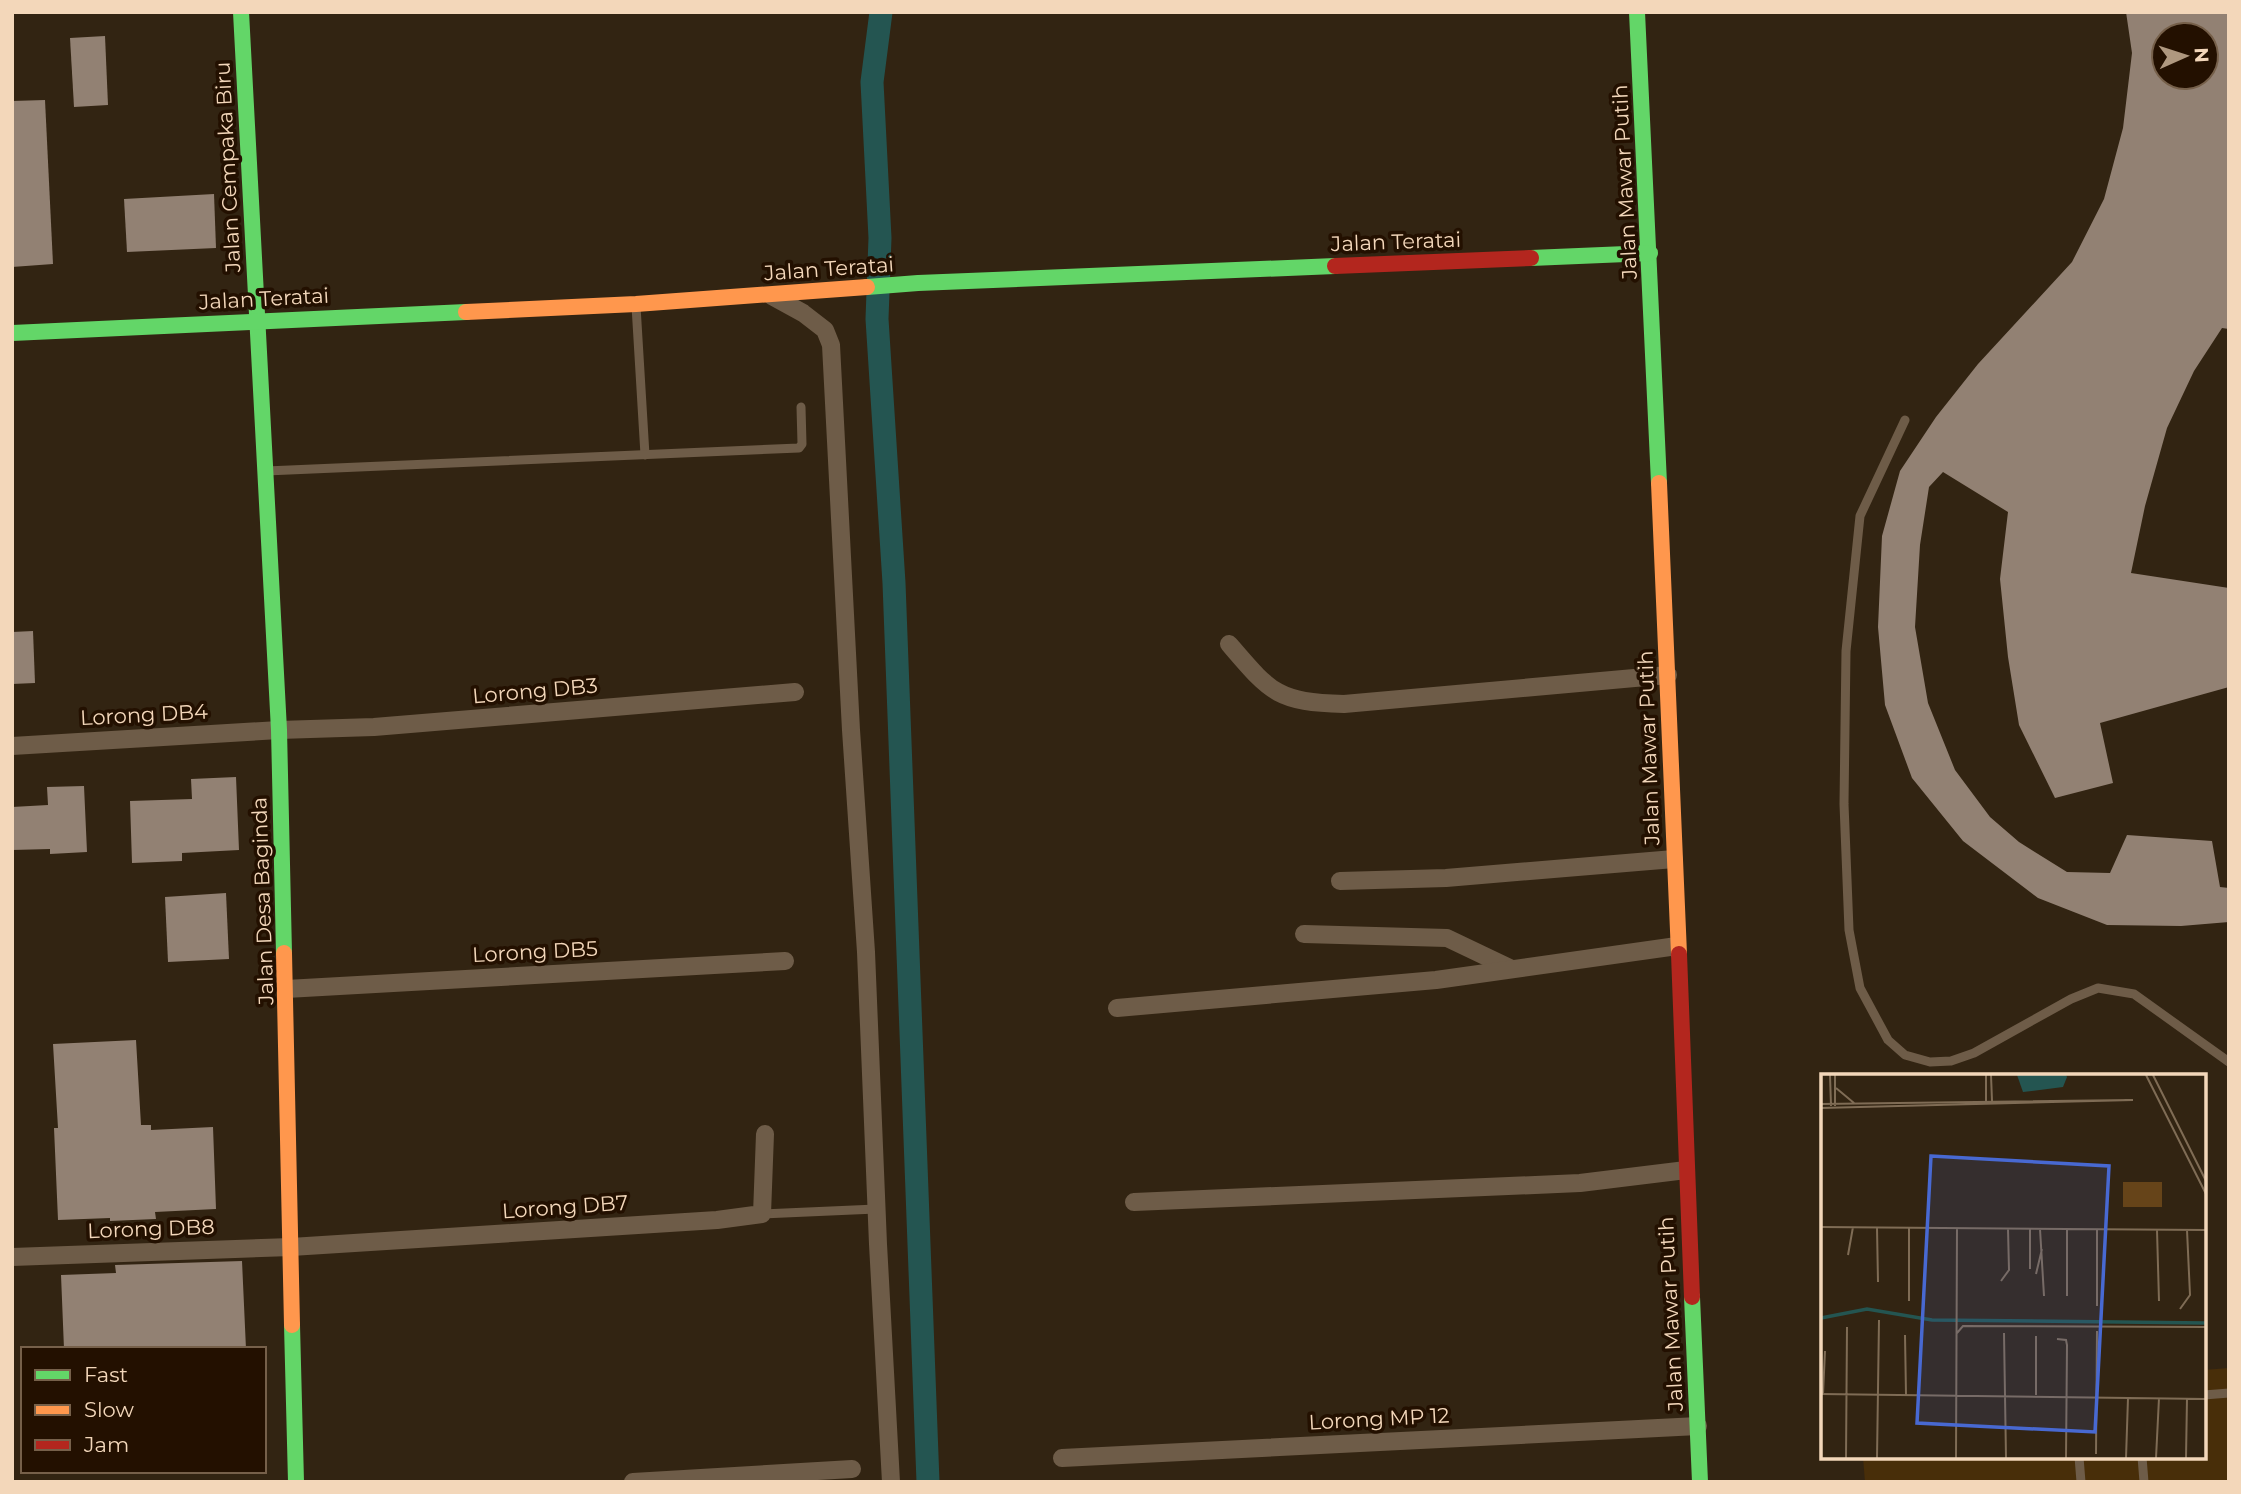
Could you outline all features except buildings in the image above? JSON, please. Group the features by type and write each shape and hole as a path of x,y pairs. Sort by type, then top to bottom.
{"street":[{"name":"Jalan Cempaka Biru","path":"241,12 257,320"},
{"name":"Jalan Mawar Putih","path":"1637,12 1650,253 1700,1482"},
{"name":"Jalan Teratai","path":"12,332 636,304 918,283 1650,253"},
{"path":"769,295 803,313 825,330 831,345 851,730 866,953 891,1482"},
{"name":"Jalan Desa Baginda","path":"257,320 279,730 296,1482"},
{"path":"1229,644 1260,680 1276,693 1294,700 1320,703 1357,703 1668,675"},
{"name":"Lorong DB3","path":"279,730 374,727 795,692"},
{"name":"Lorong DB4","path":"12,746 279,730"},
{"path":"1340,881 1446,878 1674,859"},
{"path":"1304,934 1447,938 1512,969"},
{"path":"1117,1008 1436,980 1677,946"},
{"name":"Lorong DB5","path":"286,989 785,961"},
{"path":"762,1214 765,1134"},
{"path":"1134,1202 1580,1182 1686,1170"},
{"name":"Lorong DB7","path":"291,1247 718,1220 762,1214"},
{"name":"Lorong DB8","path":"12,1257 291,1247"},
{"name":"Lorong MP 12","path":"1062,1458 1698,1426"},
{"path":"633,1482 852,1469"}],"lane":[{"path":"636,304 645,455"},
{"path":"266,471 799,448 802,444 801,407"},
{"path":"1905,420 1860,516 1846,651 1844,804 1849,930 1860,988 1888,1040 1905,1055 1930,1062 1951,1061 1974,1053 2071,999 2098,988 2134,993 2229,1062"},
{"path":"762,1214 876,1209"},
{"path":"2206,1395 2229,1393"},
{"path":"2079,1459 2081,1482"},
{"path":"2143,1459 2144,1482"}],"shaded area":[{"path":"2229,1368 2229,1482 1865,1482 1863,1459 2206,1459 2206,1370"}],"waterway":[{"path":"881,12 872,82 880,238 877,319 894,583 928,1482"}],"traffic: fast":[{"path":"241,12 279,730 284,953"},
{"path":"1637,12 1659,483"},
{"path":"1531,258 1650,253"},
{"path":"867,287 1335,266"},
{"path":"12,333 466,312"},
{"path":"1692,1297 1700,1482"},
{"path":"292,1325 296,1482"}],"traffic: slow":[{"path":"466,312 636,304 867,287"},
{"path":"1659,483 1679,954"},
{"path":"284,953 292,1325"}],"traffic: jam":[{"path":"1335,266 1531,258"},
{"path":"1679,954 1692,1297"}]}
